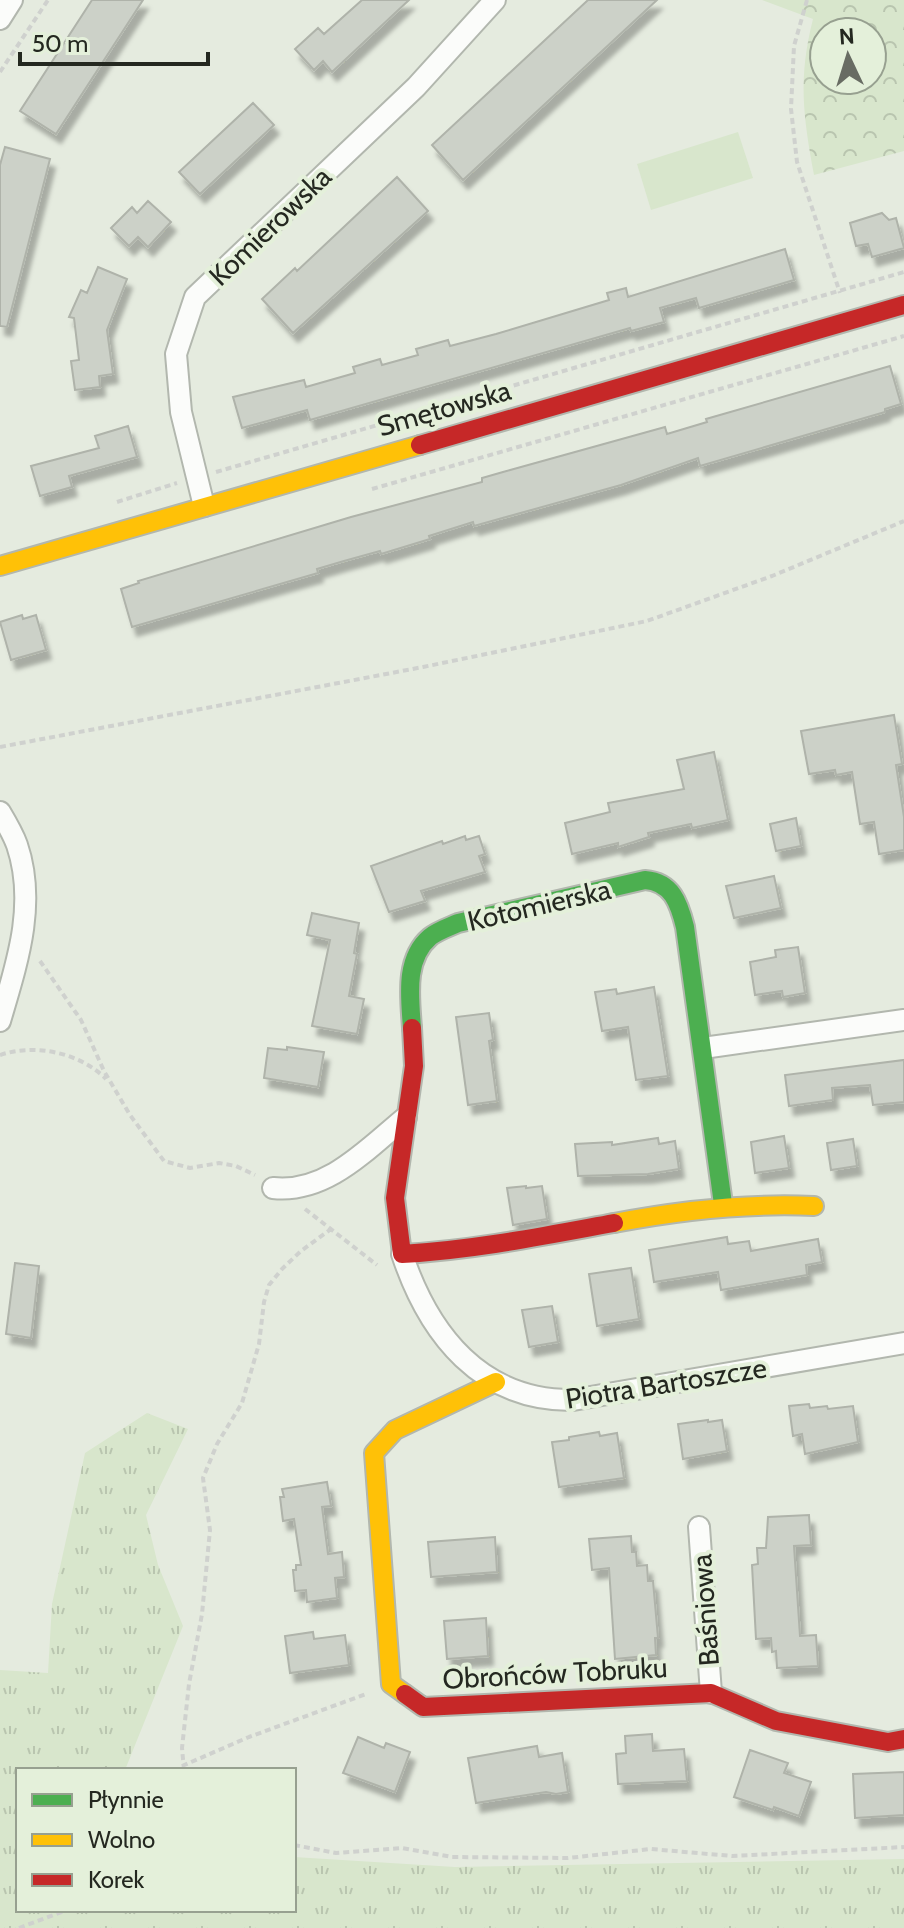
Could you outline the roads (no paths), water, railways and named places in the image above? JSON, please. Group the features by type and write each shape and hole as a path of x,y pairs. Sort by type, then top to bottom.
{"street":[{"path":"0,19 12,0"},
{"name":"Komierowska","path":"204,506 181,412 176,354 195,297 416,87 495,0"},
{"name":"Smętowska","path":"0,566 904,305"},
{"path":"0,812 17,844 27,896 23,935 0,1021"},
{"name":"Kotomierska","path":"402,1254 395,1198 414,1066 409,986 416,957 430,937 458,923 639,881 662,883 676,899 703,1048 723,1204"},
{"path":"703,1048 904,1020"},
{"path":"273,1188 312,1185 332,1175 406,1117"},
{"path":"402,1254 439,1254 536,1240 648,1215 723,1204 775,1202 814,1206"},
{"name":"Piotra Bartoszcze","path":"402,1254 414,1289 445,1340 459,1355 496,1382 548,1400 573,1400 904,1343"},
{"name":"Obrońców Tobruku","path":"496,1382 395,1430 374,1453 391,1684 423,1707 711,1693 776,1721 888,1742 904,1739"},
{"name":"Baśniowa","path":"699,1527 711,1693"}]}
